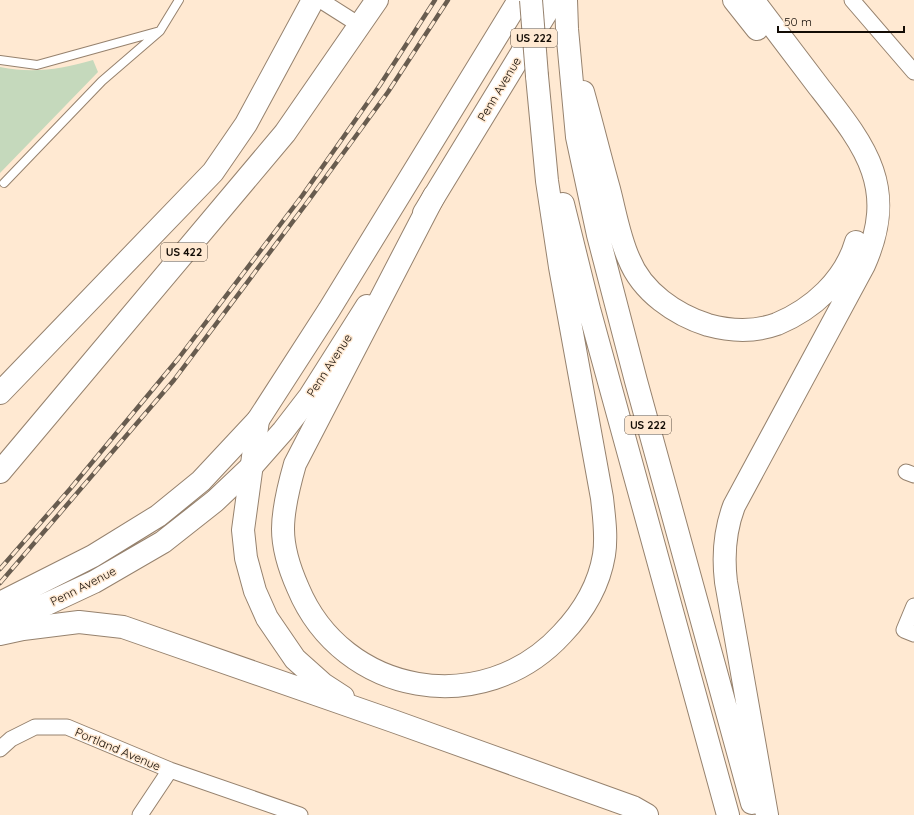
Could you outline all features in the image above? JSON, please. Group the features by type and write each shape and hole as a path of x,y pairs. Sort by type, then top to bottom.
{"main road":[{"name":"US 422","path":"0,392 213,172 246,124 314,0"},
{"name":"US 422","path":"0,472 285,133 377,0"},
{"name":"Penn Avenue","path":"2,602 93,556 158,516 201,481 258,420 329,310 519,0"},
{"name":"US 222","path":"531,0 537,76 560,192 589,309 728,815"},
{"name":"Penn Avenue","path":"0,626 94,582 163,542 215,501 253,465 283,431 310,396 354,327 554,0"},
{"name":"US 222","path":"566,0 566,29 577,137 598,235 636,381 756,815"},
{"path":"566,29 623,244 633,268 657,297 669,307 688,318 715,327 756,329 770,326 792,317 806,308 834,283 846,267 854,249 861,227 863,206 860,179 848,149 734,0"},
{"path":"753,0 861,142 875,175 878,206 876,230 866,260 734,506 727,533 724,555 726,582 767,815"},
{"path":"434,196 295,464 290,482 283,530 286,550 294,578 303,600 325,632 348,652 383,674 404,682 440,687 470,686 502,677 533,661 557,640 582,609 595,585 604,556 606,535 602,498 560,267 547,181 537,76"},
{"path":"0,451 33,418 83,373"},
{"path":"258,420 253,465 246,498 243,530 246,558 255,591 267,618 295,659 323,684 355,704 393,721"},
{"path":"0,634 23,629 79,622 123,628 299,690 393,721 633,807 647,815"}],"street":[{"path":"320,0 360,26"},
{"path":"852,0 914,72"},
{"path":"914,606 904,630 914,634"},
{"name":"Portland Avenue","path":"0,749 11,739 35,727 67,727 170,770 300,815"},
{"path":"140,815 170,770"}],"lane":[{"path":"4,183 102,82 160,31 179,0"},
{"path":"0,60 37,65 160,31"}],"green space":[{"path":"93,60 98,72 0,173 0,67 25,70 47,70"}],"railway":[{"path":"0,569 70,489 178,359 302,196 380,85 435,0"},
{"path":"0,583 174,380 388,92 448,0"}]}
